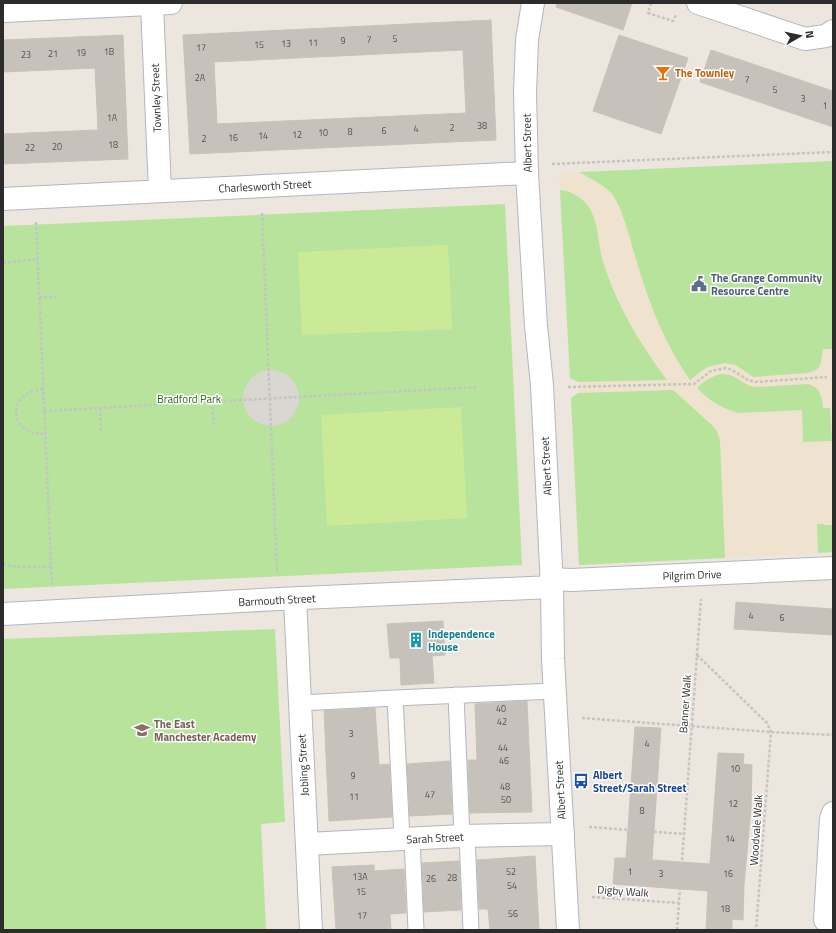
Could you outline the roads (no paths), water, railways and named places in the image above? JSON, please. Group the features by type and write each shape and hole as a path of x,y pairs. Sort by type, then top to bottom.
{"street":[{"name":"Albert Street","path":"533,3 527,40 527,169 536,326 542,385 556,717 568,930"},
{"path":"3,11 60,6 155,4"},
{"name":"Townley Street","path":"155,4 160,191"},
{"path":"688,6 805,39 826,36 833,31"},
{"name":"Charlesworth Street","path":"3,199 260,186 527,169"},
{"name":"Pilgrim Drive","path":"551,583 833,568"},
{"name":"Barmouth Street","path":"3,614 551,583"},
{"name":"Jobling Street","path":"287,599 300,702 311,930"},
{"path":"825,920 833,813"},
{"name":"Sarah Street","path":"307,844 562,830"}],"lane":[{"path":"300,702 555,691"},
{"path":"456,695 471,930"},
{"path":"395,698 416,930"}],"place":[{"name":"The Townley","path":"663,73"},
{"name":"The Grange Community Resource Centre","path":"699,284"},
{"name":"Independence House","path":"416,640"},
{"name":"The East Manchester Academy","path":"142,730"},
{"name":"Albert Street/Sarah Street","path":"581,781"}],"park label":[{"name":"Bradford Park","path":"189,399"}]}
